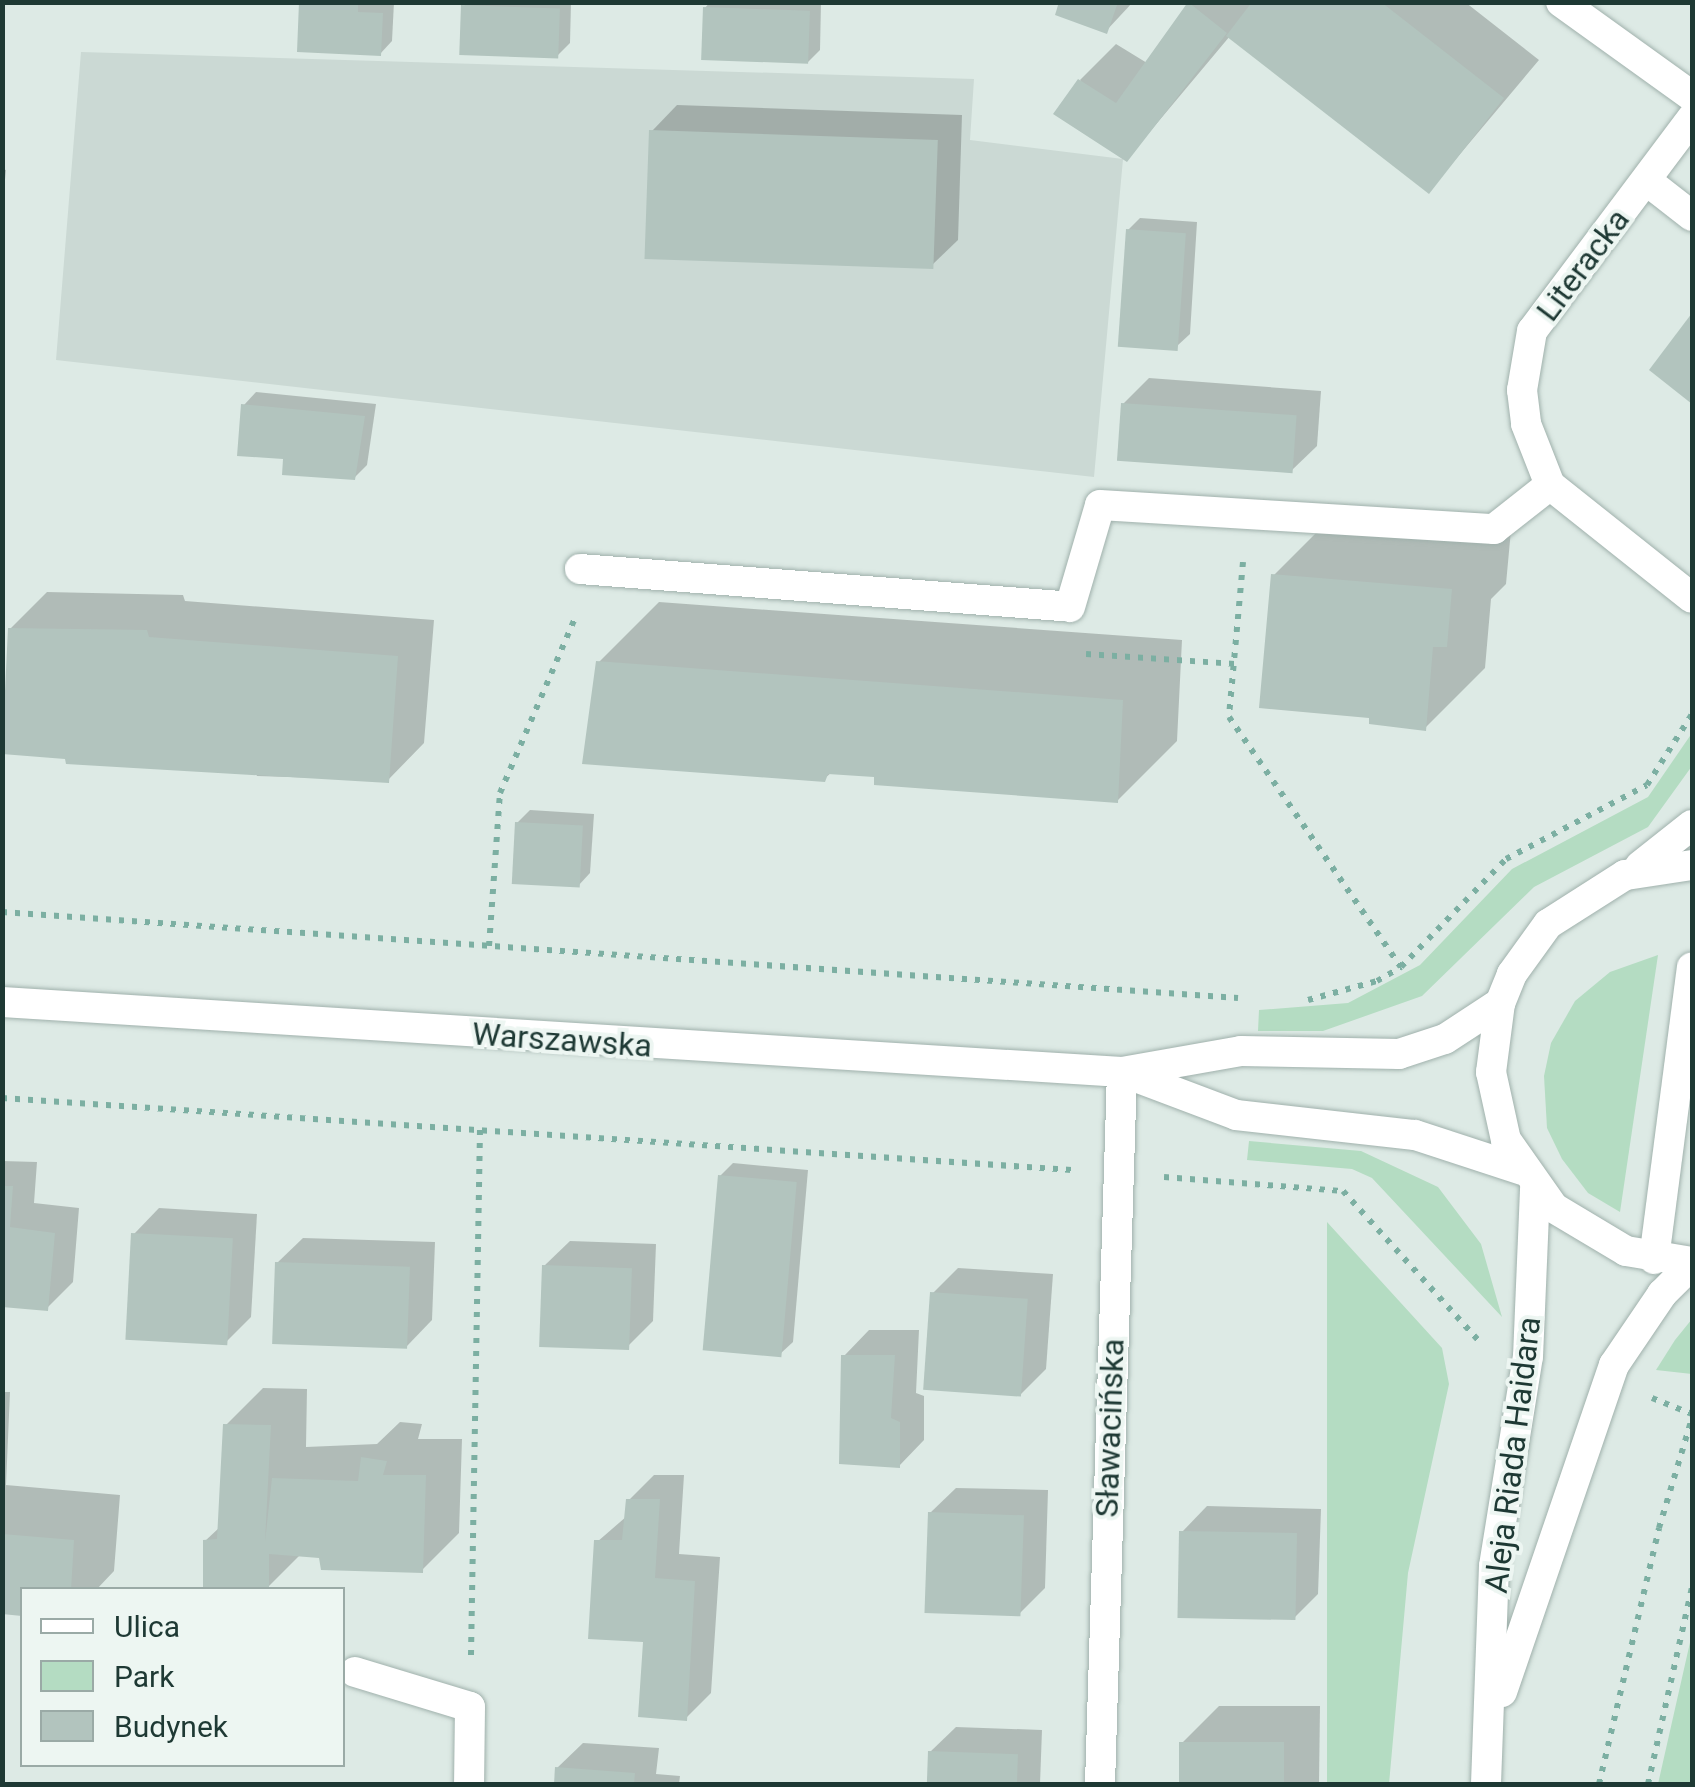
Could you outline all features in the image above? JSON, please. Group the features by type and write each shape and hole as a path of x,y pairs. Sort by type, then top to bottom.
{"street":[{"path":"1561,2 1692,96"},
{"name":"Literacka","path":"1550,485 1526,424 1522,390 1532,332 1692,118"},
{"path":"1647,182 1692,216"},
{"path":"580,569 1070,607 1100,505 1494,529 1550,485 1692,598"},
{"path":"1692,825 1625,876 1548,924 1512,974 1500,1003 1491,1072 1501,1123 1529,1179 1576,1226 1654,1259 1692,1263"},
{"path":"1625,876 1692,865"},
{"path":"1654,1259 1692,967"},
{"name":"Warszawska","path":"2,1002 1122,1072 1241,1052 1398,1054 1445,1038 1500,1003"},
{"name":"Warszawska","path":"1122,1072 1236,1115 1414,1134 1529,1179"},
{"name":"Sławacińska","path":"1100,1784 1122,1072"},
{"name":"Aleja Riada Haidara","path":"1486,1784 1492,1723 1494,1566 1528,1357 1529,1179"},
{"name":"Aleja Riada Haidara","path":"1492,1723 1614,1364 1662,1294 1692,1263"},
{"path":"355,1672 470,1707 469,1784"}],"path":[{"path":"1247,514 1230,717 1400,967"},
{"path":"489,946 500,794 571,618 590,619"},
{"path":"1078,653 1235,664"},
{"path":"1299,1002 1377,981 1400,967 1506,859 1647,785 1692,714"},
{"path":"2,912 1245,998 1241,1052"},
{"path":"2,1098 1342,1191 1470,1338 1486,1343"},
{"path":"1231,1181 1236,1115"},
{"path":"470,1707 480,1129"},
{"path":"1599,1784 1659,1528 1692,1418"},
{"path":"1648,1784 1692,1586"}],"shaded area":[{"path":"81,52 974,79 970,140 1123,159 1094,477 56,360"}],"green space":[{"path":"1692,733 1692,766 1648,827 1534,887 1422,996 1323,1031 1258,1031 1259,1010 1348,1003 1420,965 1512,869 1648,797"},
{"path":"1658,955 1620,1212 1588,1193 1562,1159 1547,1128 1544,1076 1551,1043 1575,1001 1610,972"},
{"path":"1249,1141 1361,1151 1438,1187 1481,1244 1502,1317 1372,1178 1352,1169 1247,1160"},
{"path":"1327,1222 1442,1348 1449,1384 1408,1573 1389,1784 1327,1784"},
{"path":"1692,1319 1692,1374 1656,1370 1675,1340"},
{"path":"1692,1633 1692,1784 1658,1784 1691,1638"}],"building":[{"path":"299,2 358,2 358,12 383,13 381,56 297,52"},
{"path":"1059,2 1118,2 1107,34 1055,15"},
{"path":"1188,2 1227,33 1127,162 1053,114 1078,79 1116,103"},
{"path":"1252,2 1381,2 1504,98 1429,194 1226,36"},
{"path":"461,5 560,8 558,58 459,55"},
{"path":"703,7 810,11 808,64 701,60"},
{"path":"649,130 938,140 933,269 644,259"},
{"path":"1126,229 1186,233 1178,351 1118,347"},
{"path":"1692,313 1692,404 1649,370"},
{"path":"1121,403 1297,415 1293,473 1117,461"},
{"path":"241,404 365,416 355,480 282,475 283,459 237,456"},
{"path":"1271,574 1452,589 1447,647 1433,647 1426,731 1369,724 1369,718 1259,708"},
{"path":"8,628 147,630 149,637 398,656 389,783 66,764 65,759 2,754"},
{"path":"596,661 1123,700 1118,803 874,785 874,777 828,774 825,782 582,764"},
{"path":"515,822 583,826 580,887 512,884"},
{"path":"718,1175 797,1182 781,1357 703,1350"},
{"path":"2,1186 13,1186 10,1227 55,1233 48,1311 2,1307"},
{"path":"131,1233 233,1238 227,1345 125,1340"},
{"path":"275,1262 410,1267 407,1349 272,1344"},
{"path":"542,1265 632,1268 629,1350 539,1347"},
{"path":"930,1292 1028,1299 1021,1397 923,1390"},
{"path":"841,1355 895,1355 891,1418 900,1422 900,1468 839,1464"},
{"path":"223,1424 271,1425 265,1542 272,1478 358,1481 361,1457 387,1461 383,1475 426,1475 423,1573 321,1570 319,1558 269,1554 269,1587 203,1587 203,1540 217,1539"},
{"path":"626,1499 660,1499 655,1578 695,1581 687,1721 638,1717 643,1642 588,1639 594,1540 622,1540"},
{"path":"928,1512 1024,1515 1020,1616 924,1613"},
{"path":"1179,1531 1297,1533 1295,1620 1177,1618"},
{"path":"2,1534 74,1540 71,1587 20,1587 20,1616 2,1614"},
{"path":"1179,1742 1284,1742 1284,1784 1179,1784"},
{"path":"928,1751 1018,1754 1017,1784 927,1784"},
{"path":"555,1767 635,1773 634,1784 554,1784"}]}
